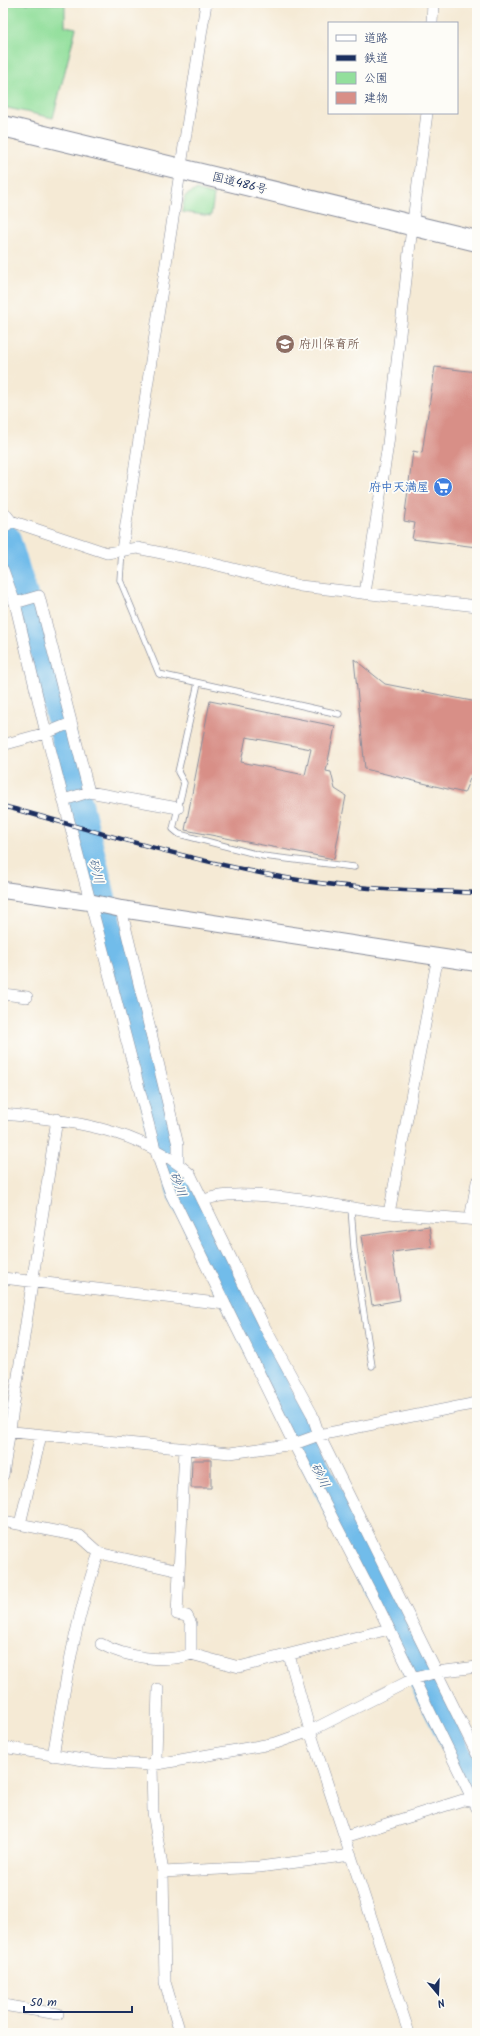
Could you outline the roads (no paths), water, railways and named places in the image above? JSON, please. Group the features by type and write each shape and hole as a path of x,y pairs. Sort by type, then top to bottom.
{"highway":[{"name":"国道486号","path":"3,126 477,241"}],"street":[{"path":"122,550 180,168 185,148 206,3"},
{"path":"432,22 434,3"},
{"path":"365,593 388,444 413,226 428,114"},
{"path":"3,511 7,525 107,553 137,548 206,562 300,586 477,606"},
{"path":"3,570 15,603 89,902 155,1149 172,1194 294,1444 389,1629 476,1804"},
{"path":"15,603 39,596 89,792"},
{"path":"3,743 6,744 46,733 71,723"},
{"path":"64,800 89,792 178,808"},
{"path":"3,890 89,902 120,909 477,962"},
{"path":"120,909 178,1146 178,1164"},
{"path":"389,1213 438,956"},
{"path":"3,994 27,997"},
{"path":"3,1114 57,1119 89,1126 155,1149 190,1174 263,1324 312,1414 319,1435 477,1754"},
{"path":"3,1475 6,1431 33,1282 57,1119"},
{"path":"203,1201 212,1196 259,1195 389,1213 474,1219 477,1182"},
{"path":"3,1278 225,1304"},
{"path":"6,1431 230,1453 294,1444 319,1435 477,1403"},
{"path":"20,1524 41,1435"},
{"path":"185,1449 177,1614 187,1616 191,1624 191,1654"},
{"path":"3,1521 80,1536 99,1553 179,1571"},
{"path":"53,1756 69,1662 83,1602 99,1553"},
{"path":"101,1644 114,1651 149,1657 179,1658 191,1654 239,1667 389,1629"},
{"path":"289,1655 310,1731 409,2033"},
{"path":"3,1746 53,1756 96,1762 152,1765 276,1743 310,1731 413,1679 437,1672 477,1667"},
{"path":"158,1689 156,1756 152,1765 153,1812 163,1872 165,1982 180,2033"},
{"path":"345,1837 463,1800 476,1804"},
{"path":"163,1872 259,1867 351,1854"},
{"path":"3,2005 58,2014"}],"lane":[{"path":"122,550 120,580 159,674 338,714"},
{"path":"198,682 178,772 184,783 173,828 179,834 263,856 354,867"},
{"path":"351,1208 354,1249 372,1366"}],"waterway":[{"name":"砂川","path":"3,533 7,537 42,650 162,1137 181,1194 477,1791"}],"railway":[{"path":"3,806 153,848 229,866 305,881 348,886 477,893"}],"place":[{"name":"府川保育所","path":"285,344"},
{"name":"府中天満屋","path":"443,487"}]}
